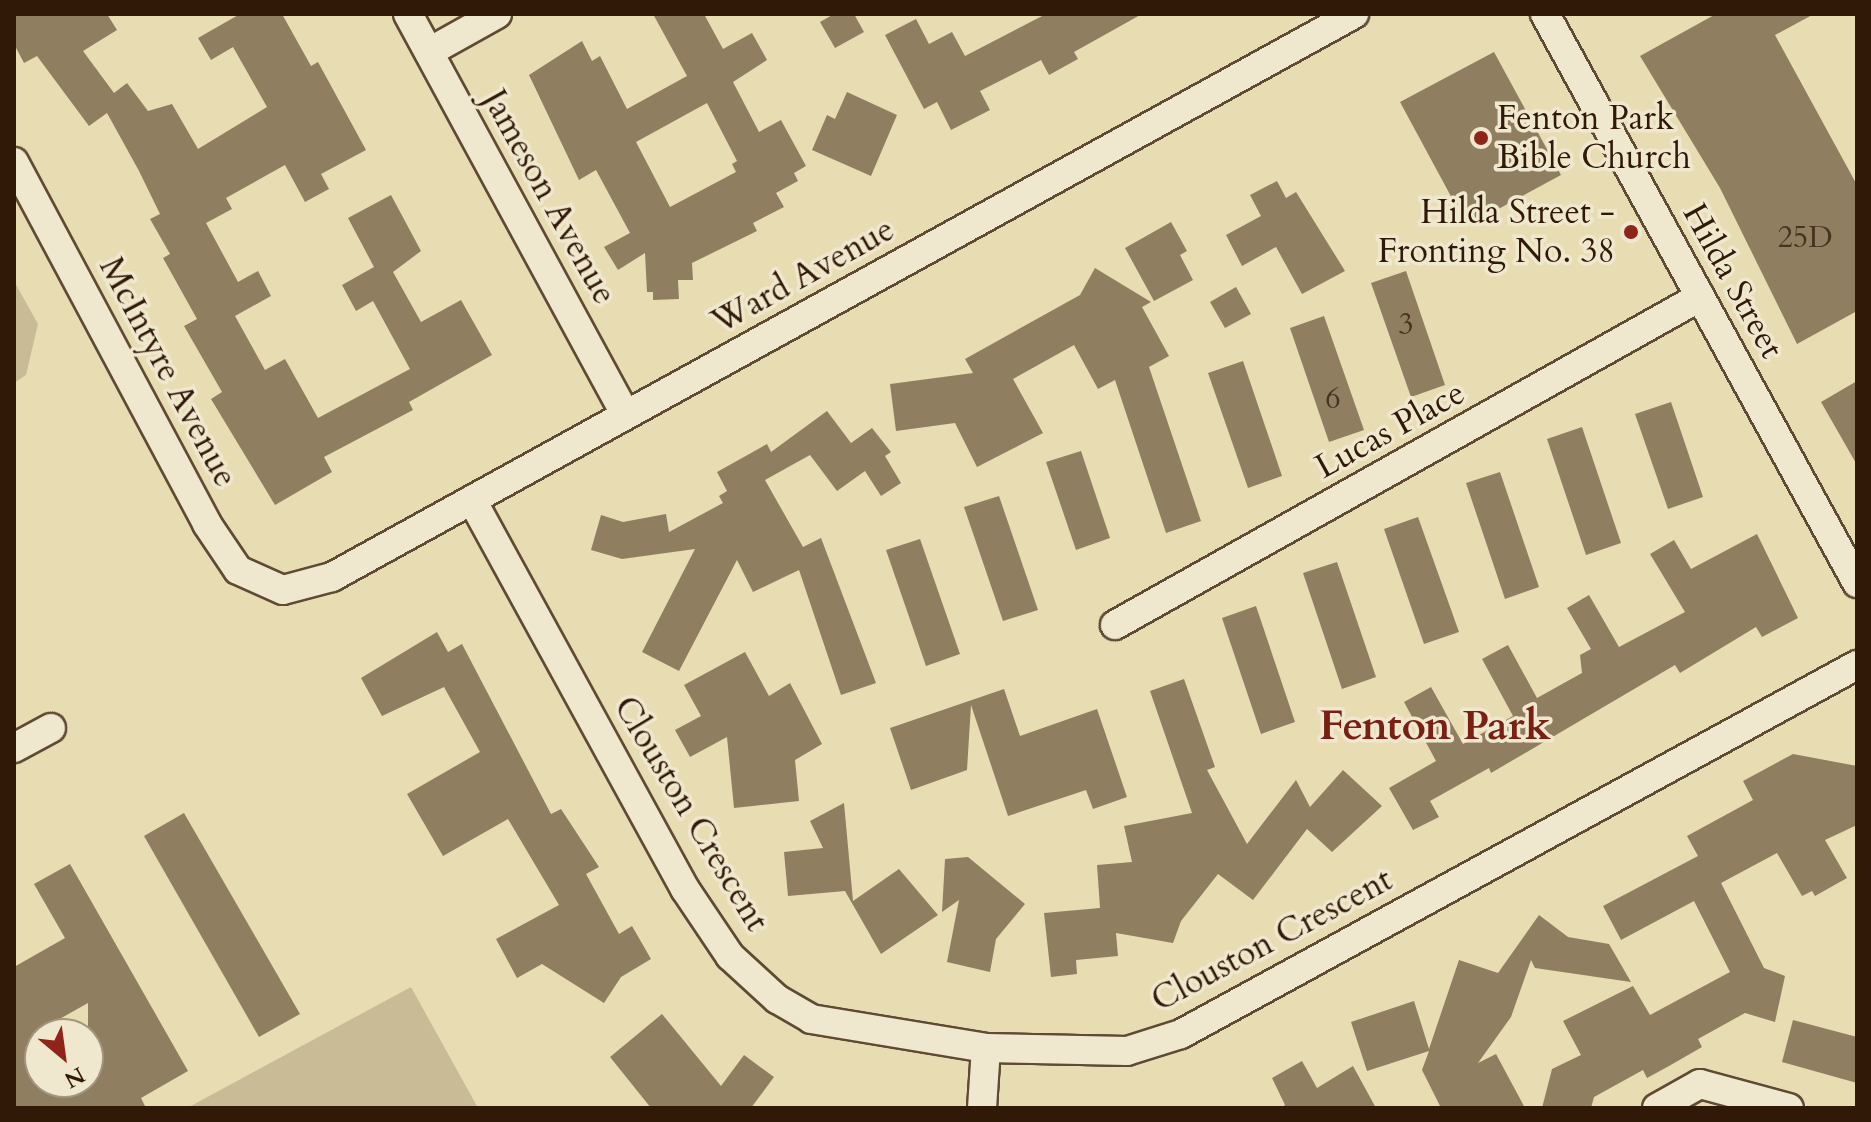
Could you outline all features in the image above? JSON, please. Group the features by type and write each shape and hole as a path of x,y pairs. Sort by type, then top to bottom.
{"street":[{"name":"Jameson Avenue","path":"408,14 626,415"},
{"path":"429,52 497,14"},
{"name":"Ward Avenue","path":"283,590 332,577 1354,14"},
{"name":"Hilda Street","path":"1545,14 1857,583"},
{"name":"McIntyre Avenue","path":"14,162 207,524 238,570 283,590"},
{"name":"Lucas Place","path":"1115,625 1700,297"},
{"name":"Clouston Crescent","path":"472,500 685,889 730,956 777,999 811,1019 986,1048 1127,1051 1181,1034 1857,665"},
{"path":"14,748 51,728"},
{"path":"982,1108 986,1048"},
{"path":"1657,1108 1700,1084 1789,1108"}],"shaded area":[{"path":"14,281 38,324 26,375 14,383"},
{"path":"411,987 478,1108 187,1108"}],"building":[{"path":"14,14 107,14 117,30 83,51 114,93 127,83 148,111 172,104 198,149 267,107 233,47 211,60 198,38 240,14 282,14 311,66 318,62 366,150 321,174 329,189 305,202 285,165 226,198 232,209 206,223 238,282 258,271 271,296 235,316 265,370 285,359 318,418 410,369 373,301 356,311 342,285 374,267 348,218 391,195 421,251 393,272 421,322 461,300 492,355 409,402 413,410 324,457 332,472 275,505 211,399 222,392 184,326 197,319 163,258 170,254 150,219 160,214 139,171 107,113 89,126 37,56 24,63 14,44"},
{"path":"653,14 704,14 723,49 752,33 767,60 733,82 759,132 781,120 806,166 794,173 798,181 776,193 784,207 753,223 757,231 692,263 693,280 678,280 679,299 653,300 653,292 647,292 645,253 618,270 604,247 630,233 596,170 579,180 529,75 582,41 592,61 600,56 627,109 687,76","holes":["707,103 737,161 732,164 736,172 670,207 636,142"]},
{"path":"834,14 854,14 864,32 835,48 820,22"},
{"path":"1046,14 1142,14 1074,52 1078,59 1049,75 1041,60 980,91 990,110 951,130 937,102 924,109 885,35 916,19 929,44 952,32 965,56"},
{"path":"1716,14 1814,14 1775,35 1857,185 1857,311 1797,344 1720,188 1640,56"},
{"name":"Fenton Park Bible Church","path":"1494,52 1561,175 1467,226 1400,102"},
{"path":"847,92 897,115 871,176 812,150 827,115 835,119"},
{"path":"1277,181 1286,198 1296,192 1345,271 1302,294 1276,247 1242,266 1226,235 1261,216 1250,195"},
{"path":"1171,222 1187,251 1180,255 1193,280 1154,301 1125,248"},
{"path":"1095,268 1151,302 1142,307 1169,356 1149,367 1201,521 1166,533 1115,380 1098,389 1074,345 1013,379 1043,433 977,467 955,423 896,431 890,384 973,373 965,359 1080,295"},
{"path":"1406,271 1445,385 1411,397 1371,283"},
{"path":"1236,287 1251,314 1225,328 1210,302"},
{"path":"1324,316 1364,430 1329,442 1290,328"},
{"path":"1243,361 1282,476 1248,488 1208,373"},
{"path":"1857,381 1857,465 1821,402"},
{"path":"1671,402 1703,497 1668,509 1635,414"},
{"path":"827,411 851,443 872,428 891,452 885,456 901,483 881,496 865,471 837,491 810,455 765,480 803,547 821,538 876,683 841,695 799,570 753,592 737,560 679,671 642,652 695,549 622,559 591,550 601,515 623,522 666,514 669,532 723,503 719,496 727,491 717,472 767,444 771,452"},
{"path":"1582,427 1621,543 1586,555 1547,439"},
{"path":"1081,451 1110,538 1076,550 1046,462"},
{"path":"1500,472 1539,587 1505,599 1466,483"},
{"path":"999,496 1038,610 1003,621 964,507"},
{"path":"1418,517 1459,632 1424,644 1384,529"},
{"path":"1757,534 1798,618 1762,637 1756,627 1680,673 1675,665 1491,773 1489,768 1430,801 1439,817 1413,830 1389,788 1436,761 1404,702 1431,687 1463,744 1513,716 1482,659 1508,645 1537,698 1582,673 1580,655 1591,649 1567,608 1589,595 1619,647 1685,612 1650,554 1674,540 1691,569"},
{"path":"920,539 960,654 926,666 886,550"},
{"path":"1337,562 1376,677 1342,689 1303,573"},
{"path":"1256,606 1295,722 1261,734 1222,618"},
{"path":"437,632 448,652 462,644 551,814 561,809 599,867 586,874 619,934 632,926 651,959 621,977 604,1003 542,964 517,978 496,939 559,905 508,819 443,856 407,794 480,752 444,687 382,716 361,678"},
{"path":"745,652 769,696 790,683 822,744 795,760 799,801 734,808 727,737 690,757 675,730 701,716 684,685"},
{"path":"1184,679 1215,767 1207,770 1247,844 1296,780 1310,807 1343,770 1382,806 1332,852 1307,829 1253,900 1218,874 1181,921 1173,943 1116,933 1118,956 1076,960 1077,974 1051,977 1044,913 1100,908 1097,865 1132,862 1124,826 1192,813 1150,691"},
{"path":"1004,689 1020,736 1097,709 1127,797 1093,809 1086,790 1008,816 971,705 967,770 911,790 890,728"},
{"path":"1793,754 1857,766 1857,825 1825,840 1847,878 1815,896 1812,891 1802,896 1777,853 1721,883 1764,968 1785,976 1775,1022 1745,1013 1698,1039 1702,1047 1669,1066 1647,1078 1643,1070 1594,1097 1591,1108 1542,1108 1552,1069 1581,1055 1563,1021 1633,986 1650,1015 1730,972 1694,901 1621,940 1603,906 1698,856 1687,836 1753,800 1743,781"},
{"path":"844,803 853,901 899,869 938,915 881,954 845,891 788,896 784,852 823,848 810,821"},
{"path":"184,813 300,1014 259,1037 144,836"},
{"path":"968,857 1025,904 996,939 990,972 947,962 959,900 942,912 945,859"},
{"path":"70,864 188,1071 141,1098 146,1108 14,1108 14,967 65,938 34,884"},
{"path":"1539,915 1568,937 1609,944 1631,982 1535,968 1531,960 1511,1017 1478,1063 1496,1054 1525,1108 1441,1108 1422,1070 1429,1051 1367,1071 1351,1022 1414,1001 1429,1049 1459,960 1498,973"},
{"path":"662,1014 721,1086 744,1055 774,1077 751,1108 651,1108 610,1057"},
{"path":"1793,1020 1857,1037 1857,1083 1782,1062"},
{"path":"1302,1061 1317,1088 1353,1066 1376,1108 1281,1108 1285,1105 1272,1078"}],"place":[{"name":"Fenton Park Bible Church","path":"1481,138"},
{"name":"Hilda Street - Fronting No. 38","path":"1631,232"}],"district":[{"name":"Fenton Park","path":"1435,726"}]}
